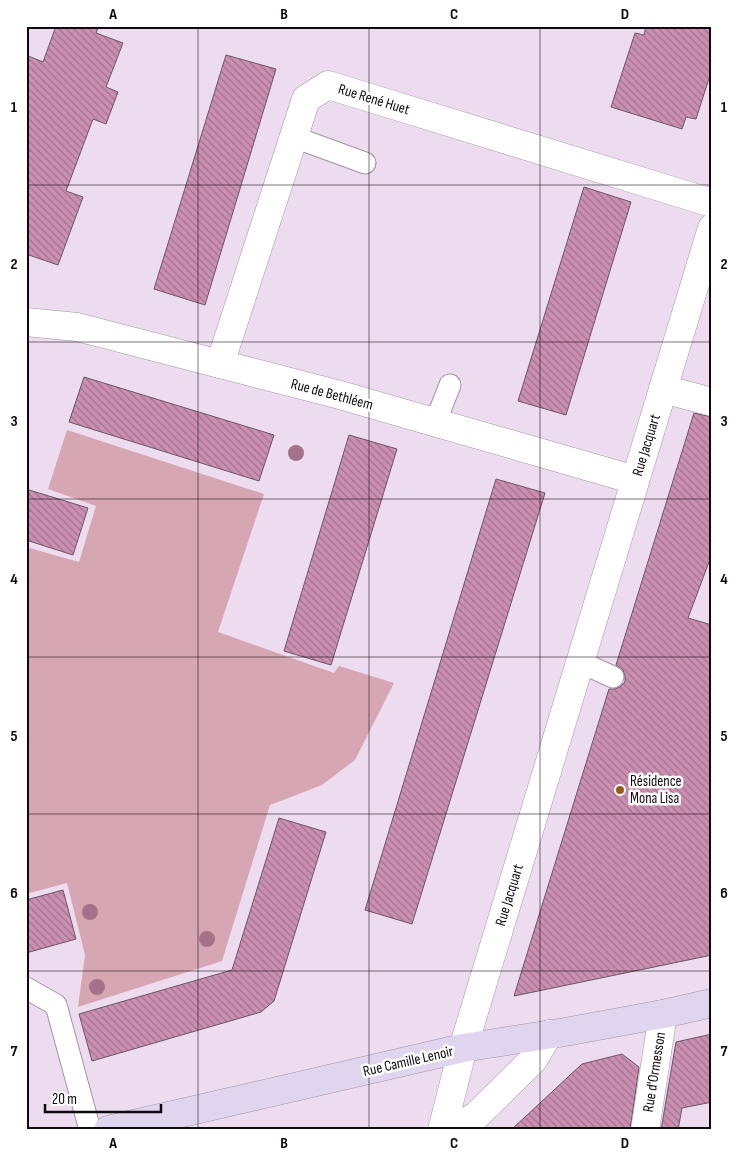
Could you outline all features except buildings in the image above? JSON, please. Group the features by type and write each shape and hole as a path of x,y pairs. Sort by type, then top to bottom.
{"street":[{"name":"Rue René Huet","path":"220,364 306,99 328,85 712,202"},
{"name":"Rue Jacquart","path":"442,1130 463,1048 712,228"},
{"name":"Rue de Bethléem","path":"26,322 77,327 220,364 635,480"},
{"path":"663,389 712,402"},
{"name":"Rue Camille Lenoir","path":"108,1130 463,1048 662,1014 712,1003"},
{"name":"Rue d'Ormesson","path":"645,1130 662,1014"},
{"path":"450,1130 476,1116 533,1060 549,1034"}],"lane":[{"path":"294,137 365,163"},
{"path":"436,423 450,385"},
{"path":"580,662 613,676"},
{"path":"26,988 56,1005 90,1130"}],"shaded area":[{"path":"67,430 264,494 218,632 334,673 339,666 394,683 355,760 322,785 270,805 222,961 78,1007 85,955 67,883 26,894 26,547 79,562 96,506 48,489"}],"place":[{"name":"Résidence Mona Lisa","path":"620,790"}]}
